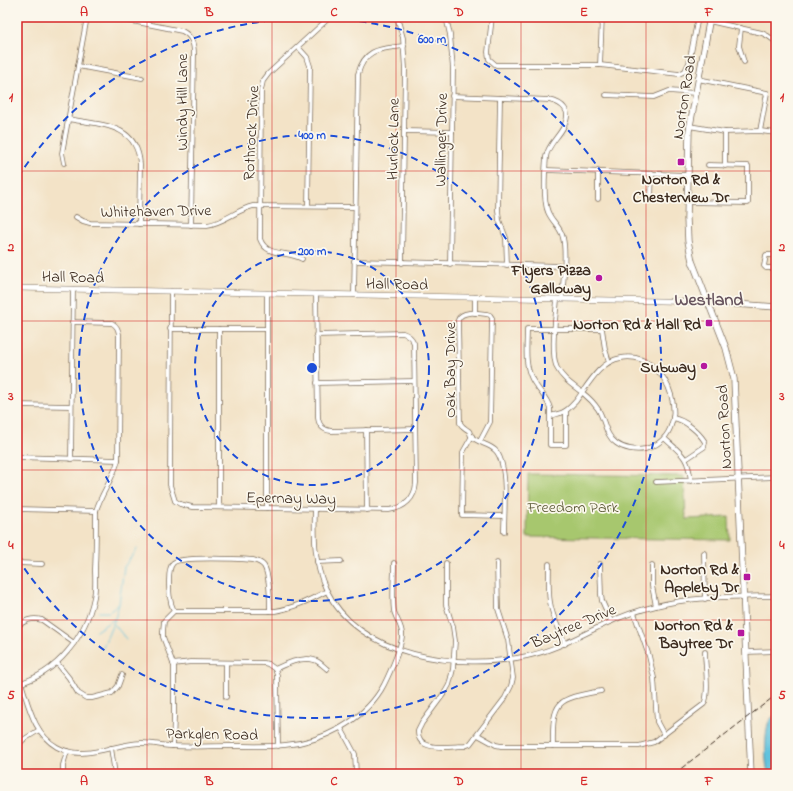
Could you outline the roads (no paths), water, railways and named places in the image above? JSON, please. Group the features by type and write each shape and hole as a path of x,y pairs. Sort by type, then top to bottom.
{"main road":[{"name":"Norton Road","path":"710,19 689,126 687,175 688,241 690,254 726,348 733,375 751,774"},
{"name":"Hall Road","path":"708,302 776,307"}],"street":[{"path":"17,32 20,17"},
{"path":"64,163 62,153 87,17"},
{"name":"Windy Hill Lane","path":"112,17 182,31 192,40 194,54 191,225"},
{"name":"Rothrock Drive","path":"302,259 295,255 272,252 265,247 260,238 262,85 269,73 330,17"},
{"name":"Hurlock Lane","path":"396,17 403,38 405,69 402,263"},
{"name":"Wallinger Drive","path":"446,17 452,53 450,264"},
{"path":"492,17 488,49 489,59 498,66 600,65 679,74 685,71 689,63 698,17"},
{"path":"600,65 602,17"},
{"path":"710,19 762,33 776,42"},
{"path":"741,28 739,46 744,62"},
{"path":"354,295 358,74 361,64 367,55 375,51 404,46"},
{"path":"298,47 307,57 310,66 308,206"},
{"path":"78,66 142,78"},
{"path":"698,79 767,93 760,131"},
{"path":"606,95 654,97 669,91 695,93"},
{"path":"452,96 549,100 563,106 566,112 565,125 547,152 546,170 546,207 548,213 562,232 564,245 560,299 555,329 555,362 563,377 582,393 595,404 602,417 609,436 619,445 637,450 657,444 664,438 673,418 673,401 669,388 662,376 647,362 639,359 618,358 603,366 582,393 566,411 551,416"},
{"path":"500,98 498,210 506,238 507,265"},
{"path":"68,119 118,129 128,135 136,144 140,155 140,224"},
{"path":"689,126 725,132 760,131 776,133"},
{"path":"405,131 452,132"},
{"path":"725,132 725,166"},
{"path":"687,202 748,203 748,166 708,165"},
{"path":"546,170 687,175"},
{"path":"598,172 598,199"},
{"path":"651,200 652,173"},
{"name":"Whitehaven Drive","path":"76,217 90,223 191,225 213,224 220,222 240,210 260,205 355,207"},
{"path":"776,255 766,255 764,266 766,268 776,268"},
{"path":"354,261 563,266"},
{"name":"Hall Road","path":"17,288 708,302"},
{"path":"71,459 70,406 73,289"},
{"path":"170,291 170,329 266,329"},
{"path":"267,293 267,508"},
{"path":"316,294 316,335 317,383 319,423 325,429 331,431 415,429 414,343 409,336 403,333 316,335"},
{"name":"Oak Bay Drive","path":"476,297 475,313 463,314 458,320 460,423 470,431 472,436 495,450 500,456 505,475 504,532"},
{"path":"475,313 489,314 492,318 490,422 480,442"},
{"path":"19,684 35,677 57,663 81,633 94,597 96,511 116,468 118,460 118,329 112,324 72,322"},
{"name":"Epernay Way","path":"170,329 170,485 175,501 180,504 192,507 367,510 395,509 406,504 412,498 416,487 415,429"},
{"path":"219,329 219,507"},
{"path":"566,411 566,445 550,445 551,416 549,403 532,379 526,363 527,329 602,330 609,362"},
{"path":"317,383 414,381"},
{"path":"17,405 70,406"},
{"path":"673,418 688,425 705,442 704,447 686,459"},
{"path":"366,430 367,510"},
{"path":"472,436 463,452 462,515 504,516"},
{"path":"664,438 686,459 691,481"},
{"path":"17,458 118,460"},
{"path":"656,482 776,477"},
{"path":"17,509 96,511"},
{"name":"Baytree Drive","path":"315,509 314,538 317,562 327,591 341,611 359,628 374,638 398,649 415,654 454,661 472,662 511,659 535,654 566,644 611,621 634,612 656,606 682,601 705,599 776,596"},
{"path":"704,553 705,599"},
{"path":"174,611 169,594 170,567 174,562 182,559 195,559 253,560 260,562 266,571 270,611"},
{"path":"317,562 341,561"},
{"path":"17,563 42,564"},
{"name":"Parkglen Road","path":"19,684 39,730 58,748 67,751 82,753 141,743 173,746 278,746 295,744 308,740 341,728 360,714 380,692 389,675 402,641 402,632 394,611 394,563"},
{"path":"446,563 446,605 454,634 455,651 452,677 449,685 418,731 418,738 424,744 431,746 465,746 470,744 509,692 513,678 508,640 498,609 497,563"},
{"path":"549,564 548,592 550,602 566,644"},
{"path":"600,564 602,601 611,621"},
{"path":"652,565 652,586 656,606"},
{"path":"173,746 173,664 163,637 162,631 164,621 174,611 270,611 289,609 327,591"},
{"path":"634,612 649,656 654,678 656,722 664,735"},
{"path":"17,626 28,619 37,618 74,643"},
{"path":"746,652 776,651"},
{"path":"478,735 496,745 502,746 644,745 654,742 701,707 706,701 705,652"},
{"path":"275,669 290,662 311,659 315,660 327,669"},
{"path":"173,664 191,662 264,663 275,669 277,675 278,746"},
{"path":"57,663 69,678 78,693 86,698 112,693 118,686 122,675"},
{"path":"226,663 226,697"},
{"path":"553,746 553,718 556,710 562,702 570,697 601,691"},
{"path":"341,728 355,754 356,774"},
{"path":"17,746 23,740 39,730"},
{"path":"111,748 114,774"},
{"path":"63,774 63,765 67,751"}],"water":[{"path":"776,715 776,774 769,774 766,764 766,735 769,721"}],"waterway":[{"path":"102,649 115,619 119,604 124,567 137,549"},
{"path":"99,612 109,612 118,605"},
{"path":"96,631 114,619"},
{"path":"114,624 126,639"}],"railway":[{"path":"674,774 776,695"}],"place":[{"name":"Norton Rd & Chesterview Dr","path":"681,162"},
{"name":"Flyers Pizza Galloway","path":"599,278"},
{"name":"Norton Rd & Hall Rd","path":"709,323"},
{"name":"Subway","path":"704,366"},
{"name":"Norton Rd & Appleby Dr","path":"747,577"},
{"name":"Norton Rd & Baytree Dr","path":"741,633"}],"district":[{"name":"Westland","path":"709,299"}],"park label":[{"name":"Freedom Park","path":"573,506"}]}
